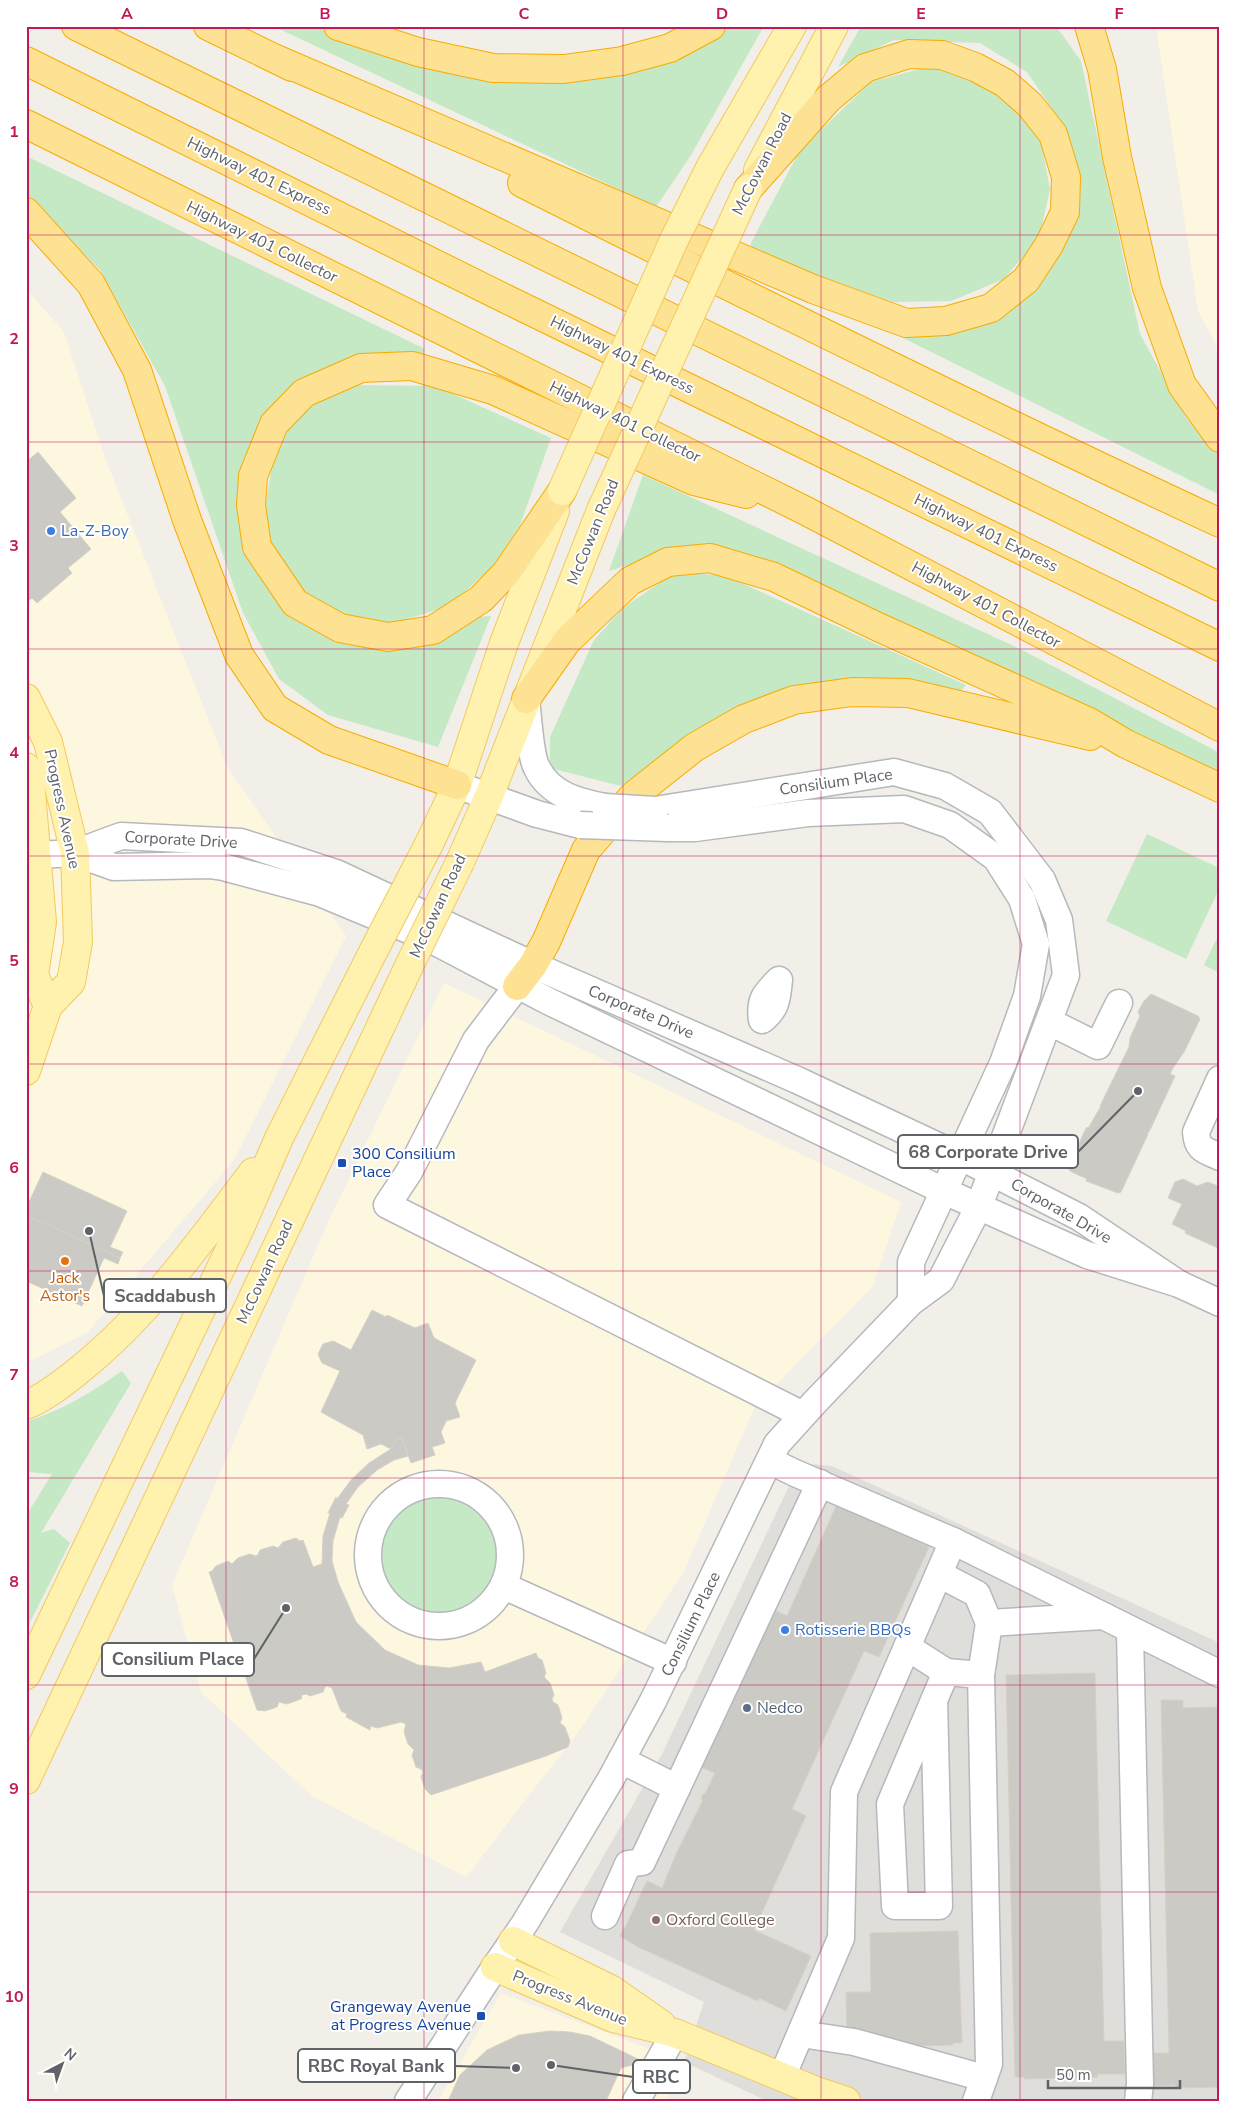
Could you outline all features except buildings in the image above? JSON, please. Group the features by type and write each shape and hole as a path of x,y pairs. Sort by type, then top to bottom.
{"highway":[{"path":"76,26 1220,587"},
{"path":"208,26 660,252 1106,470 1220,523"},
{"path":"338,26 418,52 493,68 564,69 622,61 670,48 711,26"},
{"path":"1089,26 1102,69 1117,157 1147,288 1182,384 1220,438"},
{"path":"276,59 813,289 906,323 946,322 992,308 1026,280 1049,245 1065,212 1066,177 1053,134 1030,105 1005,83 975,67 942,55 909,54 865,68 828,99 748,189"},
{"name":"Highway 401 Express","path":"26,61 504,298 1220,647"},
{"name":"Highway 401 Collector","path":"26,124 804,510 1220,727"},
{"path":"26,212 92,284 137,370 187,520 239,655 275,708 329,740 457,785"},
{"path":"562,491 506,573 481,599 433,630 388,637 340,628 295,602 257,547 251,504 254,476 274,424 304,393 360,368 412,366 493,390 694,481 804,510"},
{"path":"526,699 568,641 630,581 668,562 710,558 774,577 878,627 1089,722 1126,744 1220,788"},
{"path":"525,976 546,942 586,850 633,796 695,747 744,719 794,700 852,692 908,692 1126,744"}],"main road":[{"path":"26,1675 240,1228 280,1136 429,844 457,785 504,643 562,491 670,249 710,168 792,26"},
{"name":"McCowan Road","path":"26,1780 410,964 460,862 489,796 601,510 748,189 834,26"},
{"name":"Progress Avenue","path":"26,698 48,742 75,853 78,942 71,982 48,1006 26,1071"},
{"name":"Progress Avenue","path":"26,767 30,780 30,855 42,922 34,975 48,1006"},
{"path":"26,1405 68,1380 111,1344 149,1304 196,1248 280,1136"},
{"path":"26,1383 68,1380"},
{"name":"Progress Avenue","path":"513,1941 612,1990 674,2033"},
{"name":"Progress Avenue","path":"495,1967 613,2018 674,2033 846,2101"}],"street":[{"name":"Consilium Place","path":"526,699 536,768 553,788 576,802 661,819 695,828 808,813 904,809 950,826 996,858 1022,899 1036,944 1027,996 1006,1055 911,1262 911,1302"},
{"name":"Consilium Place","path":"408,2101 513,1941 621,1760 673,1662 778,1444 803,1414 911,1302 941,1280 979,1206 1050,1022 1066,975 1059,920 1042,880 990,812 945,786 894,772 661,819 580,825 537,814 457,785"},
{"name":"Corporate Drive","path":"30,855 75,853 121,836 241,842 336,873 732,1090 944,1191 1087,1254 1179,1284 1220,1303"},
{"name":"Corporate Drive","path":"525,976 747,1058 959,1156 1079,1217 1179,1284"},
{"path":"525,976 476,1040 409,1172 387,1205 803,1414"},
{"path":"1050,1022 1098,1046 1119,1003"},
{"path":"732,1090 747,1058"},
{"path":"1220,1078 1196,1132 1196,1140 1200,1148 1220,1158"},
{"path":"770,1461 953,1541 1220,1674"},
{"path":"604,1916 628,1864 642,1862 820,1483"},
{"path":"425,1484 459,1486 484,1498 503,1522 511,1557 504,1586 496,1599 478,1616 444,1627 419,1624 403,1618 384,1602 371,1579 367,1554 369,1536 374,1524 395,1498 425,1484"},
{"path":"782,2077 842,1938 844,1792 953,1541"},
{"path":"800,2034 854,2042 980,2090 989,2064 981,1675 989,1623 977,1594 938,1574"},
{"path":"504,1586 673,1662"},
{"path":"989,1623 1103,1616"},
{"path":"1130,1630 1140,2084 1138,2101"},
{"path":"907,1647 946,1672 981,1675"},
{"path":"934,1700 939,1906 895,1906 890,1804 934,1700 946,1672"},
{"path":"621,1760 677,1788"},
{"path":"636,2101 674,2033"}],"shaded area":[{"path":"1156,26 1220,26 1220,352 1198,311"},
{"path":"26,289 64,332 104,455 227,767 346,936 234,1160 87,1333 26,1363"},
{"path":"444,983 901,1202 873,1286 755,1406 684,1571 582,1727 466,1877 312,1796 201,1692 172,1585 329,1220"},
{"path":"800,1463 832,1466 1220,1643 1220,2101 767,2101 684,2062 704,2002 560,1932 662,1754"},
{"path":"501,1993 684,2062 666,2101 438,2101"}],"green space":[{"path":"273,26 316,26 395,56 666,60 727,26 764,26 691,155 656,207"},
{"path":"861,26 1056,26 1081,61 1140,334 1187,419 1220,455 1220,495 889,331 1030,289 1079,183 1061,122 1027,72 980,43 894,40 838,67"},
{"path":"923,68 973,74 1015,100 1039,133 1050,189 1039,238 1004,279 951,301 893,302 751,252 751,243 800,150 871,82"},
{"path":"26,156 425,349 421,360 282,397 247,542 329,629 491,616 438,747 328,715 279,679 243,613 165,386 100,270 26,193"},
{"path":"351,385 435,386 551,438 520,525 492,567 449,606 385,626 332,610 293,584 267,541 266,501 275,449 305,406"},
{"path":"643,475 1020,649 1220,753 1220,773 779,567 730,549 687,547 609,571"},
{"path":"674,573 724,575 966,685 961,691 881,681 792,688 707,723 621,786 550,768 550,737 594,640 623,608"},
{"path":"1147,834 1217,867 1220,863 1220,887 1186,959 1106,921"},
{"path":"1220,932 1220,973 1204,965"},
{"path":"122,1371 131,1383 41,1533 54,1529 70,1543 29,1624 26,1619 26,1516 52,1474 26,1472 26,1422 76,1400"},
{"path":"439,1493 462,1497 482,1511 496,1531 500,1554 496,1577 482,1597 462,1611 439,1615 416,1611 396,1597 382,1577 378,1554 382,1531 396,1511 416,1497"}],"place":[{"name":"La-Z-Boy","path":"51,531"},
{"name":"68 Corporate Drive","path":"1138,1091"},
{"name":"300 Consilium Place","path":"342,1163"},
{"name":"Scaddabush","path":"89,1231"},
{"name":"Jack Astor's","path":"65,1261"},
{"name":"Consilium Place","path":"286,1608"},
{"name":"Rotisserie BBQs","path":"785,1630"},
{"name":"Nedco","path":"747,1708"},
{"name":"Oxford College","path":"656,1920"},
{"name":"Grangeway Avenue at Progress Avenue","path":"481,2016"},
{"name":"RBC","path":"551,2065"},
{"name":"RBC Royal Bank","path":"516,2068"}]}
